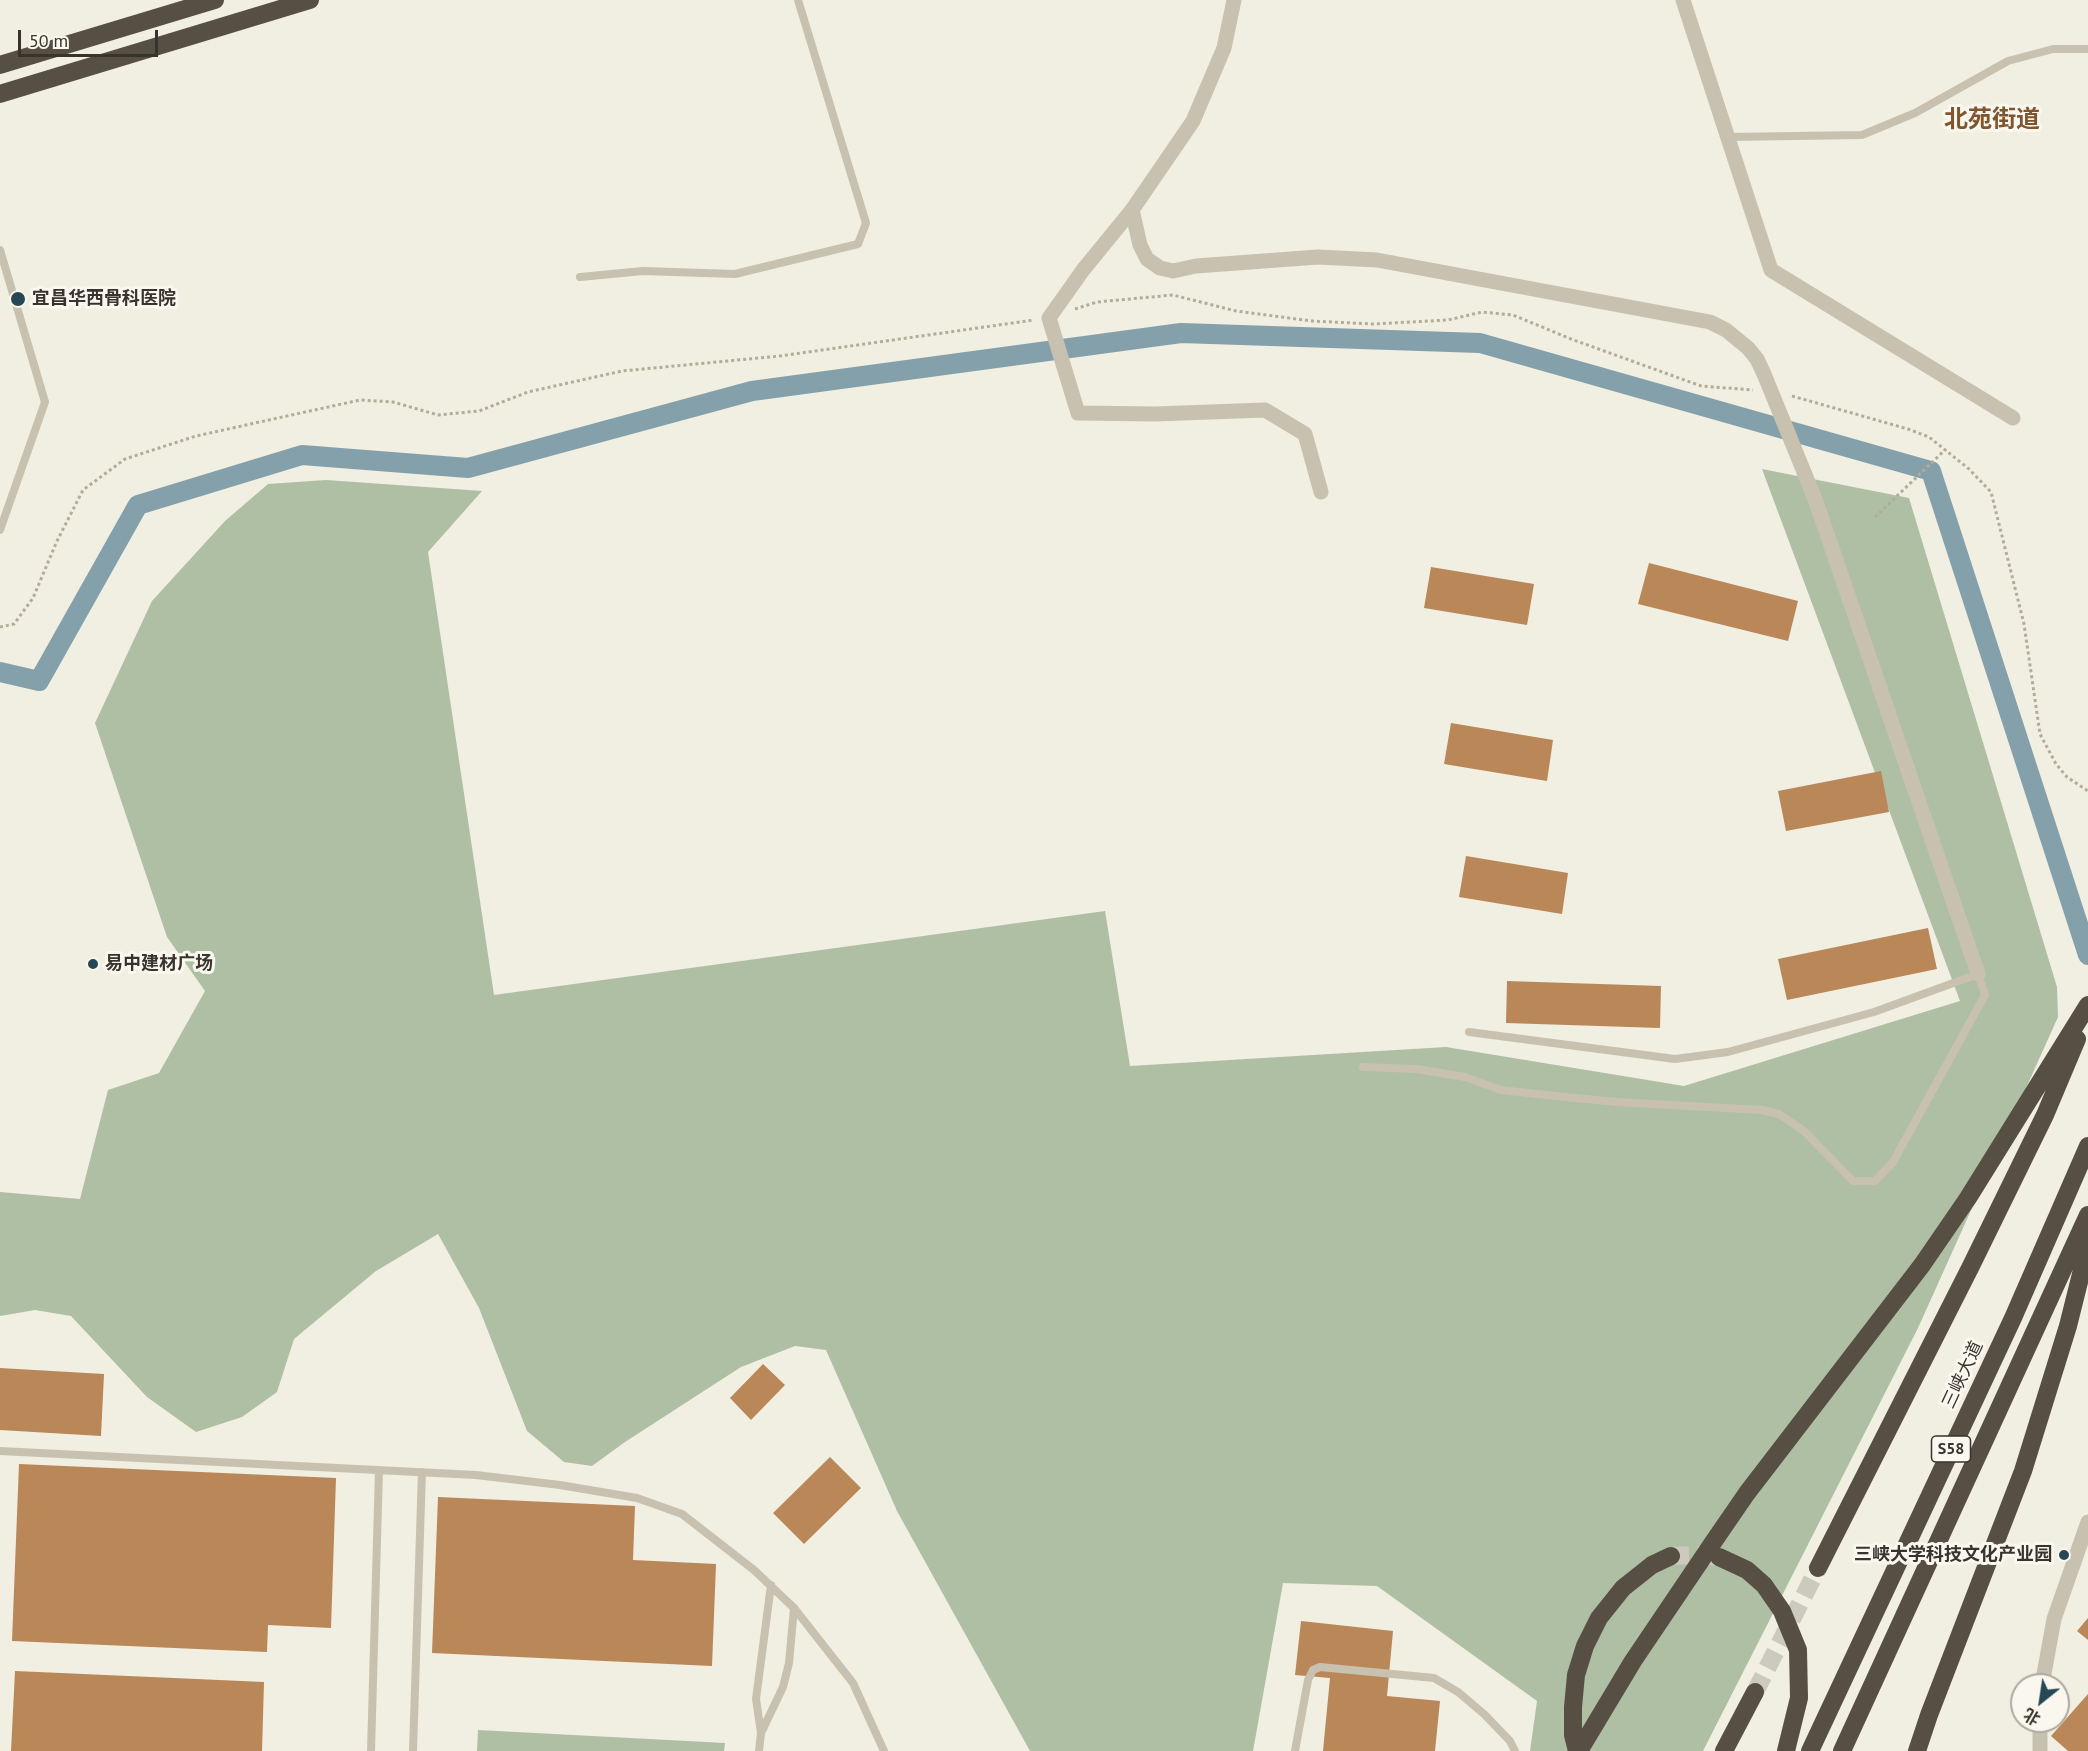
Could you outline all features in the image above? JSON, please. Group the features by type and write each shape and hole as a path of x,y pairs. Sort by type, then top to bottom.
{"highway":[{"path":"0,65 215,0"},
{"path":"0,94 310,0"},
{"path":"1818,1568 1921,1369 2045,1115 2074,1048 2088,1007"},
{"path":"1578,1751 1633,1661 1747,1493 1922,1265 1974,1189 2088,1007"},
{"name":"三峡大道","path":"1810,1751 2013,1317 2088,1146"},
{"name":"S58","path":"1842,1751 2088,1215"},
{"path":"1917,1751 2023,1471 2068,1326 2088,1246"},
{"path":"1578,1751 1573,1735 1572,1707 1576,1675 1585,1646 1599,1618 1623,1588 1652,1565 1671,1556"},
{"path":"1719,1557 1746,1569 1764,1585 1782,1611 1798,1650 1799,1698 1786,1751"},
{"path":"1724,1751 1755,1692"}],"street":[{"path":"1234,0 1224,48 1193,121 1132,210 1083,270 1049,318 1078,412 1155,414 1265,410 1305,434 1321,492"},
{"path":"1683,0 1771,270 2013,418"},
{"path":"1132,210 1140,245 1147,259 1160,268 1173,271 1197,266 1318,257 1360,258 1412,265 1710,322 1726,330 1748,348 1757,359 1764,374 1815,499 1978,974"},
{"path":"2044,1673 2054,1619 2088,1522"},
{"path":"2040,1733 2040,1751"}],"lane":[{"path":"580,277 643,271 735,274 858,244 866,223 798,0"},
{"path":"1728,137 1862,135 1915,114 2008,61 2053,49 2088,49"},
{"path":"0,250 45,402 0,530"},
{"path":"1363,1067 1416,1069 1465,1077 1502,1090 1555,1096 1617,1102 1762,1110 1779,1114 1804,1131 1853,1180 1875,1181 1893,1162 1985,995 1978,974 1874,1012 1728,1052 1674,1059 1469,1032"},
{"path":"0,1451 476,1475 560,1485 637,1498 682,1514 723,1544 794,1608 854,1683 884,1751"},
{"path":"371,1751 379,1470"},
{"path":"413,1751 422,1472"},
{"path":"759,1751 761,1733 756,1700 771,1585"},
{"path":"761,1733 783,1687 789,1663 794,1608"},
{"path":"1295,1751 1308,1680 1313,1670 1320,1667 1434,1678 1458,1692 1484,1714 1510,1741 1515,1751"}],"path":[{"path":"1875,517 1946,449"}],"green space":[{"path":"1762,469 1909,498 2057,987 2058,1017 1918,1328 1703,1751 1530,1751 1537,1701 1377,1586 1283,1583 1253,1751 1030,1751 897,1511 826,1350 795,1346 741,1367 592,1466 564,1462 527,1431 479,1308 438,1234 376,1271 294,1339 277,1392 242,1417 196,1432 147,1397 71,1316 35,1310 0,1316 0,1192 80,1199 108,1090 159,1073 205,991 167,937 95,723 152,601 225,521 268,484 326,480 482,491 428,552 494,995 1105,911 1130,1066 1446,1047 1684,1086 1960,1001"},
{"path":"478,1730 725,1743 724,1751 477,1751"}],"building":[{"path":"1649,563 1798,601 1788,641 1638,604"},
{"path":"1431,567 1534,584 1527,625 1424,608"},
{"path":"1451,723 1553,740 1547,781 1444,764"},
{"path":"1881,771 1889,812 1786,831 1778,791"},
{"path":"1466,856 1568,873 1562,914 1459,897"},
{"path":"1928,928 1937,969 1787,1000 1778,959"},
{"path":"1507,981 1661,986 1660,1028 1506,1023"},
{"path":"763,1364 785,1385 751,1420 730,1398"},
{"path":"0,1368 104,1374 101,1436 0,1430"},
{"path":"830,1457 861,1488 804,1544 773,1513"},
{"path":"19,1464 336,1478 331,1628 268,1625 267,1652 12,1641"},
{"path":"438,1497 635,1506 633,1560 716,1564 712,1666 432,1653"},
{"path":"2088,1618 2088,1640 2077,1631"},
{"path":"1301,1621 1393,1631 1387,1696 1440,1701 1435,1751 1323,1751 1330,1678 1295,1675"},
{"path":"15,1671 264,1682 262,1751 11,1751"},
{"path":"2088,1694 2088,1751 2068,1751 2051,1736 2054,1733 2070,1733 2070,1714"}],"waterway":[{"path":"0,672 39,681 138,505 302,455 468,468 752,391 1181,333 1480,343 1931,471 2088,955"}],"tunnel":[{"path":"1671,1556 1718,1557"},
{"path":"1755,1692 1818,1568"}],"place":[{"name":"宜昌华西骨科医院","path":"18,299"},
{"name":"易中建材广场","path":"93,964"},
{"name":"三峡大学科技文化产业园","path":"2064,1555"}],"district":[{"name":"北苑街道","path":"1992,120"}]}
